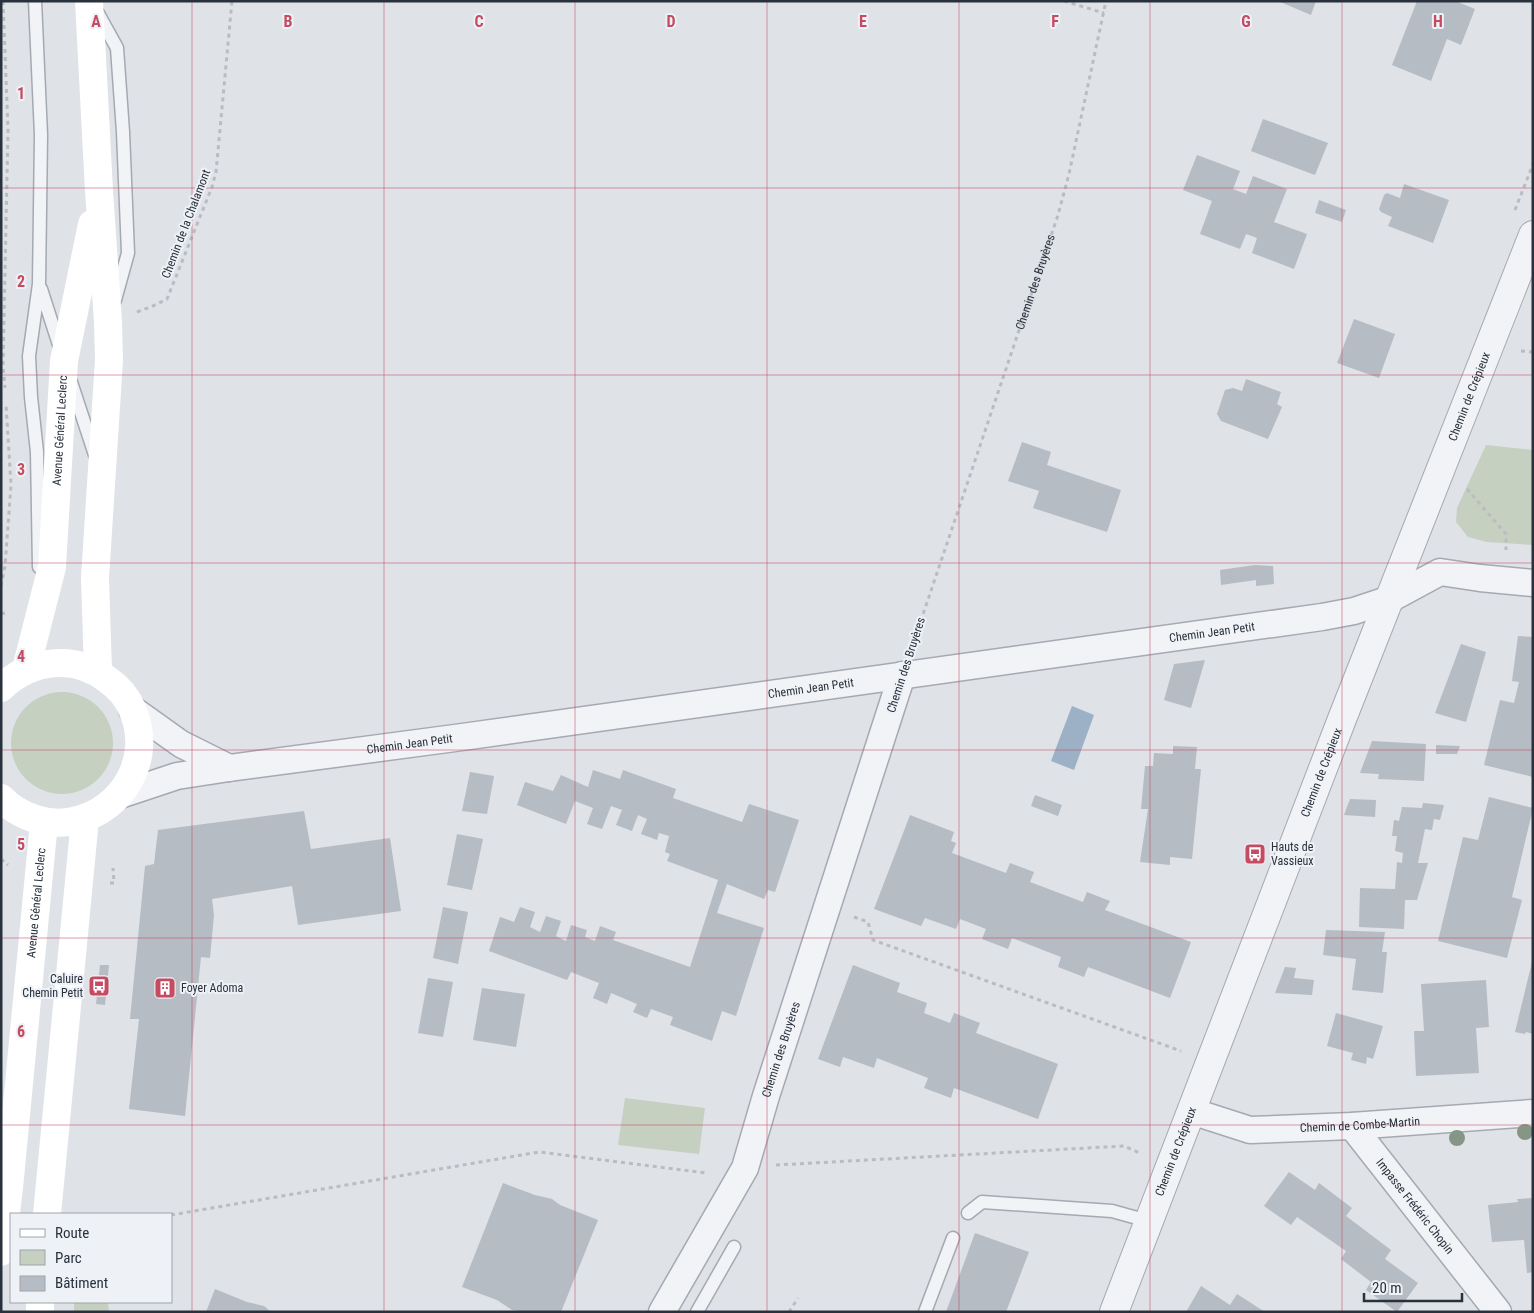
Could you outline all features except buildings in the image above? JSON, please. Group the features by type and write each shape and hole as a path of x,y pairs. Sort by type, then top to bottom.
{"main road":[{"name":"Avenue Général Leclerc","path":"90,1 109,360 95,578 98,672"},
{"name":"Avenue Général Leclerc","path":"26,669 52,567 64,361 99,191"},
{"path":"1,688 10,679 26,669 50,662 75,663 98,672 118,688 132,709 139,732 138,758 131,778 120,795 104,809 85,819 65,823 17,812"},
{"name":"Avenue Général Leclerc","path":"1,1252 10,1188 17,812"},
{"path":"47,1213 85,819"}],"street":[{"name":"Chemin de Crépieux","path":"1114,1312 1533,235"},
{"name":"Chemin Jean Petit","path":"120,795 177,776 229,768 1322,617 1354,611 1390,600 1440,572 1533,583"},
{"name":"Chemin des Bruyères","path":"662,1312 743,1172 902,676"},
{"path":"132,709 181,744 229,768"},
{"name":"Chemin de Combe-Martin","path":"1192,1111 1250,1130 1352,1126 1533,1114"},
{"name":"Impasse Frédéric Chopin","path":"1352,1126 1497,1311"}],"lane":[{"path":"36,1 41,135 39,284 30,356 38,471 40,620"},
{"path":"90,1 117,48 123,132 128,253 108,322"},
{"path":"39,284 101,476"},
{"path":"968,1213 982,1202 1112,1211 1148,1221"},
{"path":"925,1312 953,1238"},
{"path":"697,1312 734,1247"}],"path":[{"path":"3,1 8,130 3,366 5,390"},
{"name":"Chemin de la Chalamont","path":"108,322 167,299 212,187 216,172 232,1"},
{"path":"1064,1 1104,13"},
{"name":"Chemin des Bruyères","path":"902,676 1058,215 1069,174 1106,1"},
{"path":"1,586 8,532 11,485 6,398"},
{"path":"1437,478 1466,488 1506,534 1505,581"},
{"path":"827,908 868,922 873,940 1210,1062"},
{"path":"172,1215 539,1152 743,1172 1124,1146 1170,1165"},
{"path":"790,1312 798,1298"}],"green space":[{"path":"1486,445 1533,450 1533,545 1487,542 1468,537 1456,522 1457,508"},
{"path":"62,692 82,696 98,707 109,723 113,743 109,763 98,779 82,790 62,794 42,790 26,779 15,763 11,743 15,723 26,707 42,696"},
{"path":"625,1098 705,1108 699,1154 618,1145"},
{"path":"74,1303 108,1303 109,1312 74,1312"}],"water":[{"path":"1072,706 1094,715 1074,770 1051,761"}],"place":[{"name":"Hauts de Vassieux","path":"1255,854"},
{"name":"Caluire Chemin Petit","path":"99,986"},
{"name":"Foyer Adoma","path":"165,988"}]}
